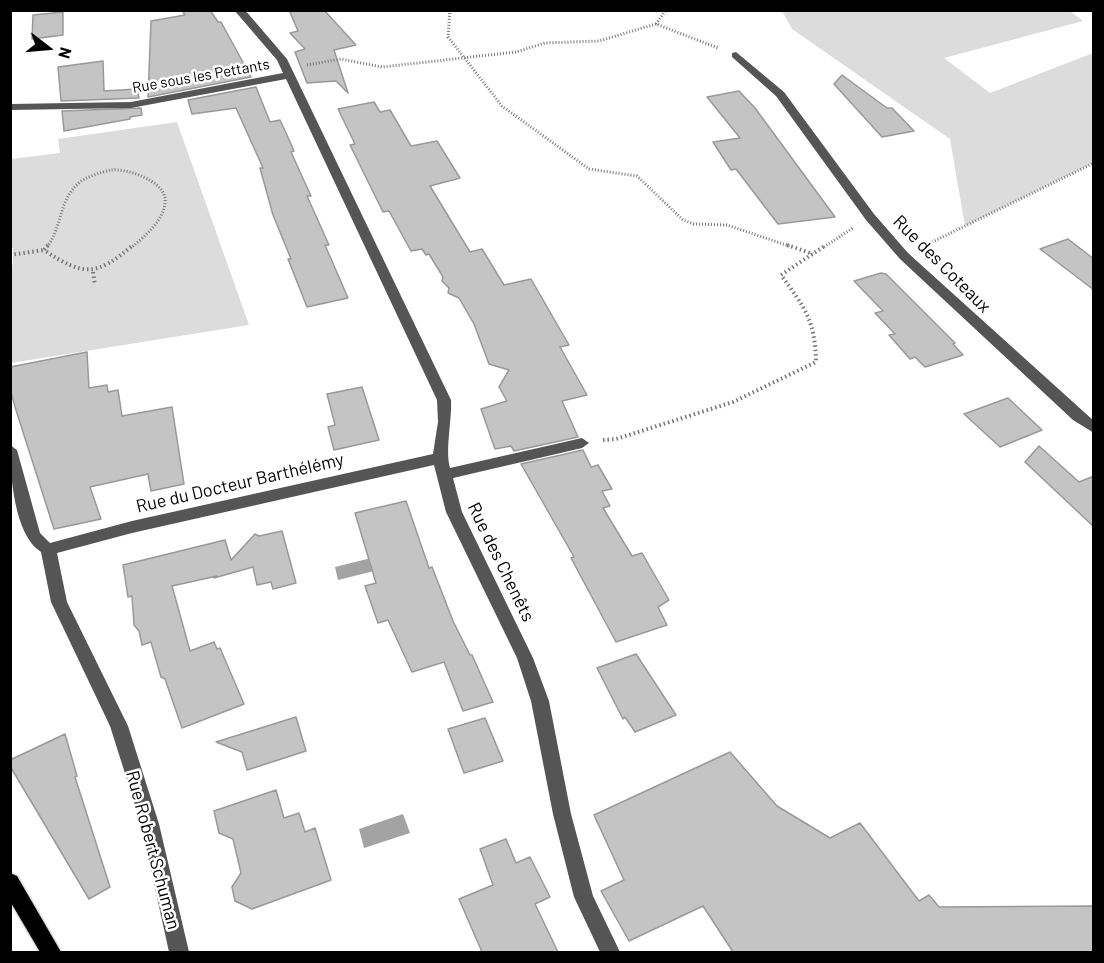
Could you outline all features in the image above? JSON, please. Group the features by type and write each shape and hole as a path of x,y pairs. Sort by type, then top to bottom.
{"main road":[{"path":"10,882 52,951"}],"street":[{"name":"Rue des Chenêts","path":"239,10 282,59 444,400 445,422 440,458 454,512 525,658 537,690 562,814 584,897 610,952"},
{"name":"Rue des Coteaux","path":"736,56 780,94 870,217 904,256 1078,417 1094,428"},
{"name":"Rue sous les Pettants","path":"10,107 130,105 287,72"},
{"path":"443,475 582,443"},
{"name":"Rue Robert Schuman","path":"10,450 33,535 40,544 48,549 59,602 122,737 150,825 179,952"},
{"name":"Rue du Docteur Barthélémy","path":"48,549 132,527 440,458"}],"path":[{"path":"450,10 448,37 502,106 589,169 637,176 682,220 694,224 727,225 813,255"},
{"path":"287,72 341,59 382,67 516,52 545,43 599,41 656,24 666,10"},
{"path":"656,24 736,56"},
{"path":"904,256 1094,163"},
{"path":"10,255 44,250 82,271 93,272 131,247 159,222 166,197 161,187 135,172 112,170 81,181 62,207 56,235 44,250"},
{"path":"582,443 615,439 733,402 816,362 815,334 802,303 782,275 870,217"},
{"path":"93,272 95,285"}],"shaded area":[{"path":"782,11 1070,11 1083,21 944,58 990,93 1093,53 1093,163 965,226 950,139 792,29"},
{"path":"177,122 249,325 11,363 10,266 13,265 13,248 10,248 11,159 60,153 58,139"},
{"path":"371,558 374,571 338,580 335,567"},
{"path":"403,814 410,833 364,848 359,829"}],"building":[{"path":"182,10 210,10 218,22 221,22 251,77 148,97 151,21 185,15"},
{"path":"289,10 324,10 356,45 334,50 348,93 336,81 307,83 295,52 305,49 290,33 298,31"},
{"path":"63,12 63,35 32,39 33,15"},
{"path":"103,61 104,91 137,89 139,98 61,101 58,67"},
{"path":"842,75 887,108 892,108 914,131 882,137 834,84"},
{"path":"256,87 270,122 280,120 294,151 291,152 311,196 307,196 329,245 325,245 348,298 307,307 273,215 260,168 263,168 236,108 192,114 188,100"},
{"path":"739,91 755,108 835,217 778,224 736,169 731,170 713,142 740,138 707,97"},
{"path":"374,102 380,112 390,110 411,146 437,141 460,178 430,186 470,252 482,249 504,285 531,279 569,345 560,347 587,395 562,401 578,437 514,451 511,446 495,449 481,409 507,401 499,387 509,370 489,364 474,324 459,298 448,293 449,288 442,281 443,277 429,254 426,255 422,249 411,251 389,211 383,212 350,145 355,144 338,109"},
{"path":"141,108 142,115 130,117 130,119 64,131 62,111"},
{"path":"1068,239 1094,259 1094,290 1040,249"},
{"path":"881,273 886,274 955,343 953,344 963,355 925,367 915,357 910,359 889,335 895,334 875,313 883,311 854,281"},
{"path":"87,352 89,388 107,385 108,392 118,390 122,416 172,407 184,484 151,491 148,474 90,487 101,519 54,529 10,389 10,367"},
{"path":"362,387 379,440 334,450 328,427 335,425 327,394"},
{"path":"1008,398 1042,430 1000,447 964,414"},
{"path":"1039,446 1079,482 1094,476 1094,527 1025,462"},
{"path":"583,450 591,467 598,465 612,489 602,491 610,506 603,508 632,556 642,553 669,600 658,607 667,625 616,642 571,558 574,557 521,464"},
{"path":"406,501 429,568 432,567 453,621 472,655 493,702 463,711 444,662 412,672 388,620 378,623 365,586 376,583 355,513"},
{"path":"282,531 296,583 273,589 271,582 257,585 253,567 214,578 217,576 172,586 190,651 214,642 217,649 220,648 244,704 182,728 165,679 161,677 151,642 142,645 139,631 134,625 132,596 128,597 123,565 225,540 231,560 255,534 259,536"},
{"path":"636,654 676,715 635,732 625,717 623,719 597,668"},
{"path":"296,717 306,751 247,770 242,752 216,742"},
{"path":"485,718 503,761 464,773 448,729"},
{"path":"65,734 77,776 75,777 110,887 89,899 10,766 10,760"},
{"path":"730,752 777,806 830,838 860,823 919,901 929,895 939,907 1094,906 1094,952 733,952 703,906 629,941 601,891 624,880 594,815"},
{"path":"276,790 284,818 299,813 305,832 315,828 331,880 252,909 235,901 232,887 241,873 233,839 219,833 214,811"},
{"path":"506,839 516,863 530,857 550,897 535,904 558,952 482,952 459,899 493,885 480,849"}]}
